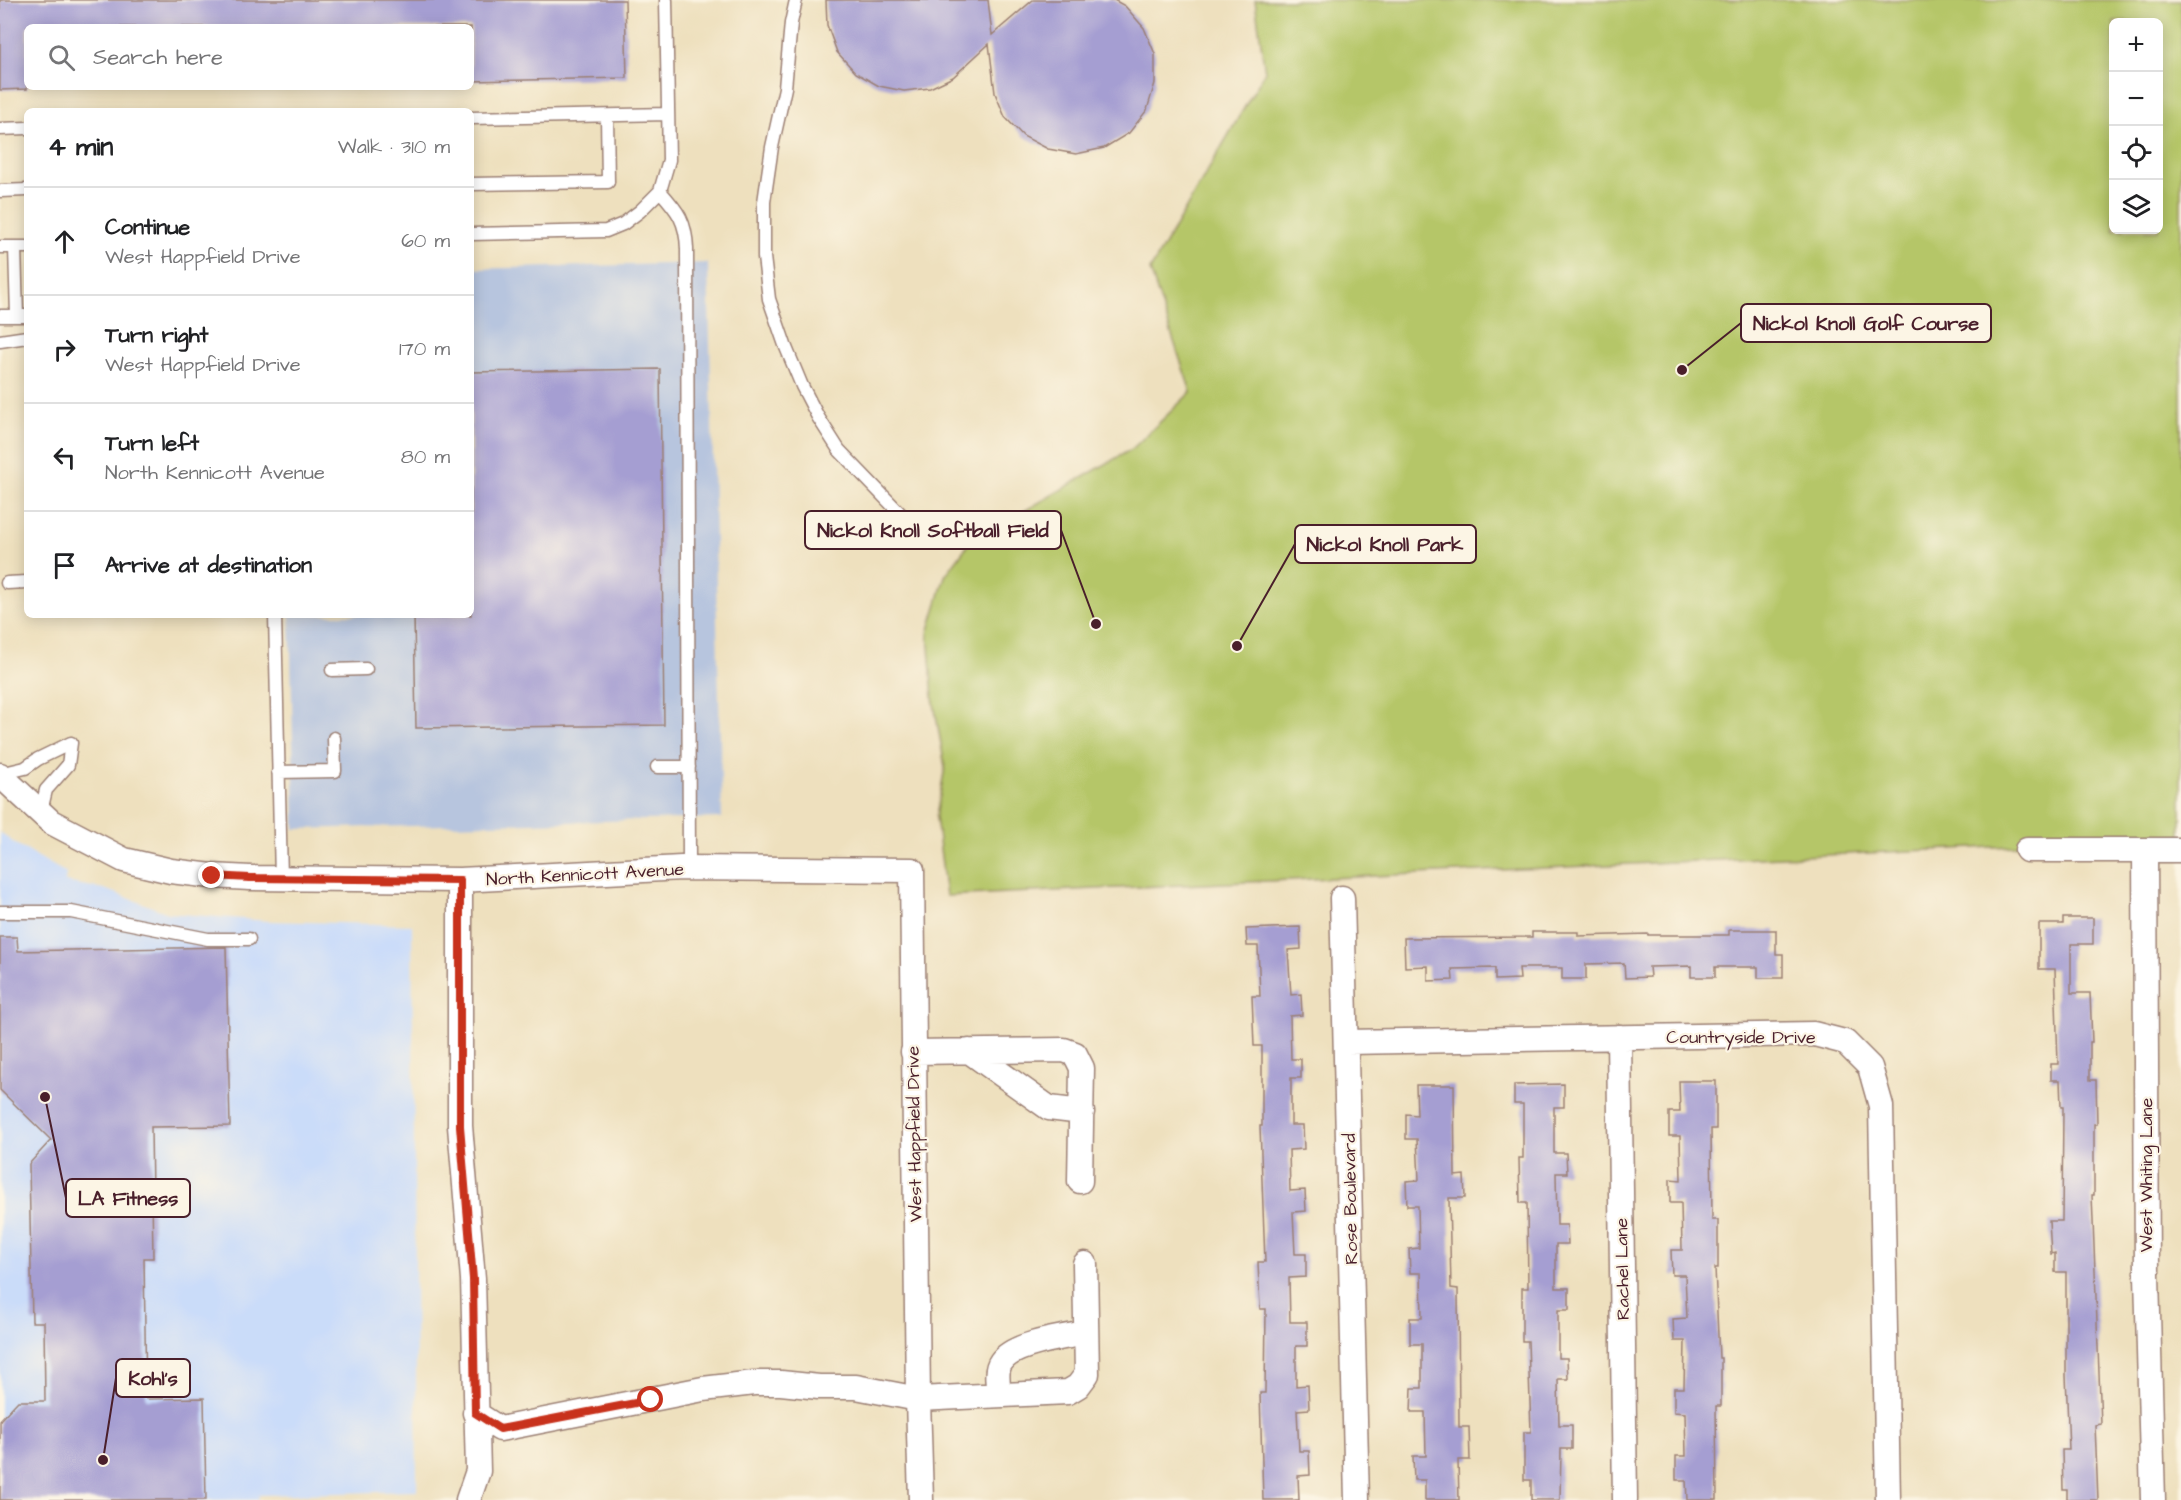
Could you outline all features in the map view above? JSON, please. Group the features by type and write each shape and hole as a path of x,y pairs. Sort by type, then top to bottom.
{"street":[{"name":"North Kennicott Avenue","path":"0,774 51,822 124,860 171,871 212,876 281,879 460,880 689,868 912,870"},
{"path":"2027,850 2181,849"},
{"name":"West Whiting Lane","path":"2145,850 2147,1275 2153,1500"},
{"name":"West Happfield Drive","path":"912,870 921,1500"},
{"path":"460,880 460,1126 473,1279 478,1471 468,1500"},
{"name":"Rose Boulevard","path":"1342,898 1356,1500"},
{"name":"Countryside Drive","path":"1347,1042 1814,1034 1845,1042 1870,1067 1881,1106 1888,1500"},
{"name":"Rachel Lane","path":"1619,1037 1625,1500"},
{"path":"913,1052 1064,1050 1075,1054 1082,1068 1080,1181"},
{"path":"969,1052 1049,1108 1082,1112"},
{"path":"475,1413 500,1429 712,1388 754,1383 856,1387 918,1399 1068,1392 1078,1386 1087,1374 1085,1264"},
{"path":"999,1395 1000,1363 1009,1354 1023,1348 1086,1334"}],"lane":[{"path":"474,234 606,231 622,224 640,211 660,191 669,160 666,0"},
{"path":"796,0 791,23 785,88 771,147 764,202 764,257 769,299 802,386 828,434 839,450 923,537"},
{"path":"474,118 668,114"},
{"path":"474,184 608,182 607,116"},
{"path":"0,129 24,128"},
{"path":"0,191 24,190"},
{"path":"660,191 679,212 686,231 687,249 689,868"},
{"path":"0,247 21,247 22,316 0,316"},
{"path":"0,341 24,337"},
{"path":"7,583 24,582"},
{"path":"275,618 281,879"},
{"path":"332,670 366,669"},
{"path":"278,772 335,771 334,738"},
{"path":"0,774 25,768 46,755 71,744 68,765 46,790 41,811"},
{"path":"657,767 689,767"},
{"path":"0,912 71,912 208,939 249,939"}],"shaded area":[{"path":"708,263 722,818 295,829 290,618 474,618 474,269"},
{"path":"0,832 14,843 66,873 65,882 104,889 168,913 268,921 412,925 417,1491 259,1495 258,1500 0,1500"}],"green space":[{"path":"1255,0 2181,0 2181,842 2015,846 946,896 936,817 945,767 933,698 928,633 945,576 969,543 1132,449 1191,392 1150,270 1265,72"}],"building":[{"path":"0,0 625,0 627,78 474,81 474,24 24,24 24,89 0,90"},
{"path":"826,0 988,0 992,35 1033,0 1114,0 1125,6 1144,28 1155,54 1155,83 1147,110 1129,133 1104,148 1076,154 1048,149 1023,136 1005,117 995,93 989,44 953,77 930,88 904,91 879,86 856,73 837,52 827,25"},
{"path":"660,369 664,725 416,728 414,618 474,618 474,372"},
{"path":"2063,918 2093,918 2093,944 2071,944 2071,993 2090,993 2092,1042 2090,1042 2090,1080 2096,1080 2097,1124 2094,1124 2094,1195 2092,1195 2101,1424 2095,1425 2098,1500 2067,1500 2067,1490 2063,1490 2062,1450 2069,1450 2066,1272 2055,1272 2055,1253 2051,1254 2049,1221 2062,1221 2063,1107 2061,1107 2060,1080 2051,1080 2051,1064 2058,1064 2055,969 2039,969 2039,924 2063,924"},
{"path":"1300,927 1301,949 1288,950 1291,995 1301,994 1302,1015 1290,1016 1291,1059 1301,1059 1301,1078 1291,1078 1291,1125 1303,1125 1304,1149 1289,1150 1290,1191 1305,1190 1306,1211 1293,1212 1295,1254 1306,1254 1306,1277 1289,1278 1290,1322 1307,1322 1307,1346 1296,1346 1296,1386 1308,1385 1309,1409 1297,1410 1299,1451 1309,1451 1310,1475 1298,1476 1299,1500 1263,1500 1260,1393 1265,1393 1266,1309 1260,1309 1258,1262 1265,1262 1260,1126 1262,1126 1262,1046 1254,1046 1252,996 1260,996 1258,946 1247,946 1246,929"},
{"path":"1729,930 1776,930 1776,954 1783,954 1783,978 1758,978 1758,967 1715,967 1715,977 1691,977 1691,966 1649,967 1650,977 1625,978 1624,963 1586,964 1586,979 1562,979 1562,968 1519,968 1520,979 1495,980 1495,968 1452,969 1453,980 1428,981 1428,966 1405,967 1404,938 1532,937 1532,932 1578,932 1578,936 1729,935"},
{"path":"0,937 17,937 18,951 226,947 230,1126 151,1127 153,1258 144,1258 146,1399 204,1398 206,1500 0,1500 0,1420 18,1401 45,1401 44,1322 32,1322 29,1164 51,1140 0,1090"},
{"path":"1679,1081 1716,1081 1716,1129 1711,1129 1712,1220 1718,1220 1718,1268 1715,1268 1719,1358 1721,1358 1721,1406 1716,1406 1717,1500 1687,1500 1686,1480 1676,1480 1676,1456 1686,1456 1685,1413 1674,1412 1674,1388 1684,1388 1685,1341 1674,1341 1673,1319 1687,1318 1685,1275 1672,1275 1671,1250 1682,1250 1681,1203 1670,1203 1670,1179 1681,1180 1680,1136 1669,1136 1669,1112 1680,1112"},
{"path":"1564,1084 1564,1107 1554,1107 1554,1153 1566,1153 1567,1173 1556,1173 1557,1225 1567,1225 1568,1244 1556,1244 1556,1288 1569,1288 1569,1310 1558,1310 1558,1358 1567,1358 1568,1379 1558,1379 1559,1425 1572,1425 1572,1449 1561,1449 1560,1500 1531,1500 1531,1480 1524,1480 1524,1432 1531,1432 1528,1341 1522,1341 1522,1288 1528,1288 1527,1203 1520,1203 1519,1158 1523,1158 1523,1104 1514,1104 1514,1085"},
{"path":"1416,1085 1454,1085 1455,1176 1464,1175 1465,1198 1449,1198 1451,1288 1458,1289 1459,1427 1469,1427 1470,1460 1458,1460 1459,1500 1425,1500 1425,1480 1414,1480 1413,1456 1426,1456 1425,1412 1411,1412 1412,1388 1422,1388 1422,1344 1410,1344 1410,1318 1422,1318 1421,1273 1410,1273 1409,1249 1419,1248 1418,1206 1407,1206 1406,1181 1419,1180 1417,1139 1406,1139 1406,1114 1417,1115"}],"place":[{"name":"Nickol Knoll Golf Course","path":"1682,370"},
{"name":"Nickol Knoll Softball Field","path":"1096,624"},
{"name":"Nickol Knoll Park","path":"1237,646"},
{"name":"LA Fitness","path":"45,1097"},
{"name":"Kohl's","path":"103,1460"}],"route":[{"path":"212,876 460,880 460,1126 473,1279 475,1413 500,1429 651,1400"}]}
